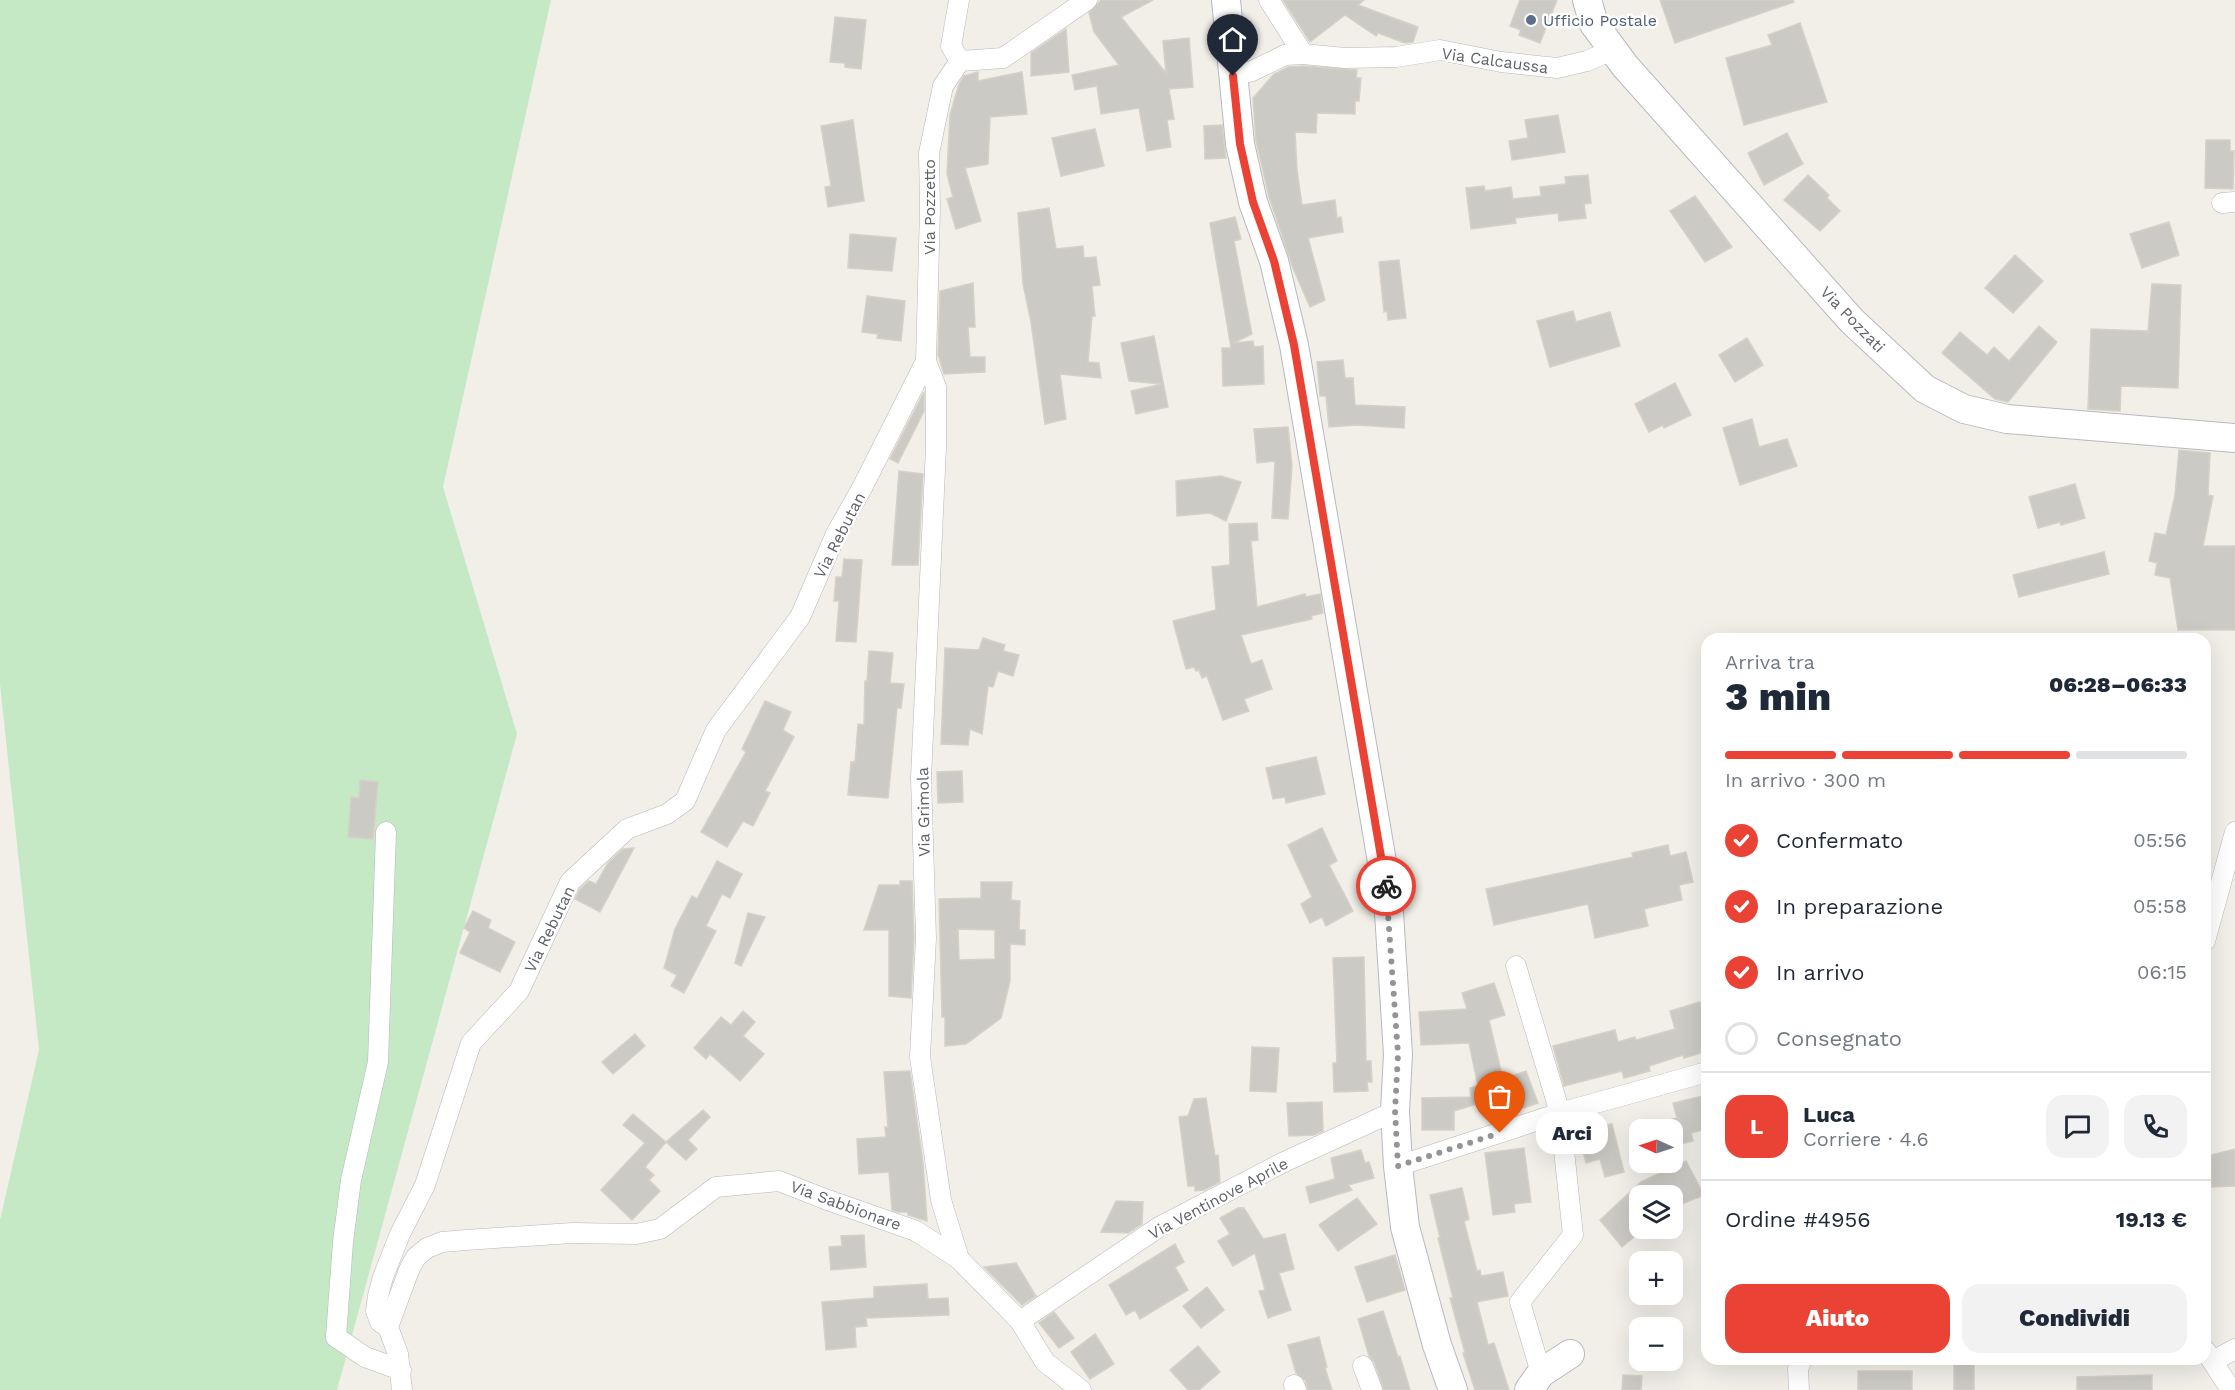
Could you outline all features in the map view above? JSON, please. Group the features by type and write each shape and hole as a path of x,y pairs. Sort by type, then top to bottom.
{"street":[{"path":"959,0 951,46 960,60 1003,58 1087,0"},
{"path":"1226,0 1240,144 1253,202 1274,261 1294,345 1388,897 1398,1054 1395,1111 1398,1166 1406,1227 1437,1345 1453,1390"},
{"path":"1269,0 1303,54"},
{"name":"Via Pozzati","path":"1587,0 1594,24 1612,50 1852,321 1925,389 1964,409 2007,419 2235,438"},
{"name":"Via Calcaussa","path":"1233,76 1252,71 1285,56 1303,54 1345,58 1386,57 1440,50 1501,62 1557,68 1587,61 1612,50"},
{"name":"Via Pozzetto","path":"926,361 930,209 929,153 943,86 960,60"},
{"name":"Via Grimola","path":"926,361 936,387 936,447 921,778 926,938 920,1057 941,1200 959,1259"},
{"name":"Via Rebutan","path":"388,1327 380,1322 376,1311 378,1296 400,1234 425,1185 471,1042 519,991 570,882 627,829 667,814 685,801 717,730 800,617 836,534 926,361"},
{"path":"386,832 378,1062 351,1180 336,1337 365,1357 401,1370"},
{"path":"2211,919 2235,832"},
{"path":"1516,966 1560,1113 1573,1235 1520,1302 1535,1381 1570,1354"},
{"path":"1398,1166 1560,1113 1701,1074"},
{"name":"Via Ventinove Aprile","path":"1020,1321 1159,1227 1284,1162 1395,1111"},
{"name":"Via Sabbionare","path":"388,1327 416,1257 427,1248 442,1242 548,1234 636,1234 660,1229 716,1186 779,1181 916,1231 959,1259 1020,1321 1045,1362 1081,1390"},
{"path":"388,1327 398,1354 402,1390"},
{"path":"2211,1355 2235,1349"},
{"path":"2211,1359 2231,1390"},
{"path":"1798,1390 1800,1365"},
{"path":"1363,1366 1372,1390"}],"green space":[{"path":"0,0 551,0 443,487 517,734 337,1390 0,1390 0,1220 39,1050 0,684"}],"building":[{"path":"1101,0 1153,0 1121,17 1166,73 1163,41 1189,38 1193,87 1169,89 1174,119 1167,120 1171,147 1147,151 1139,108 1101,114 1097,86 1075,90 1072,75 1119,65 1094,32 1089,13"},
{"path":"1283,0 1364,0 1358,5 1418,27 1413,42 1405,43 1378,33 1376,36 1345,15 1310,42"},
{"name":"Ufficio Postale","path":"1520,0 1557,0 1540,43 1519,35 1521,30 1510,26"},
{"path":"1660,0 1793,0 1794,2 1675,43"},
{"path":"835,17 866,20 861,69 845,67 845,63 830,62"},
{"path":"1800,23 1827,102 1744,125 1726,58 1772,45 1768,35"},
{"path":"1066,29 1069,72 1031,76 1031,53"},
{"path":"1288,67 1357,70 1356,78 1361,78 1359,101 1355,101 1355,114 1317,113 1316,133 1295,132 1302,205 1335,200 1337,218 1341,217 1343,232 1308,238 1325,300 1310,307 1293,268 1269,197 1256,141 1253,98 1274,74"},
{"path":"978,72 978,81 1022,72 1027,114 990,117 988,164 965,168 981,221 956,229 947,199 953,197 947,174 950,115 959,84 964,76"},
{"path":"1558,115 1565,152 1512,160 1509,141 1528,138 1525,120"},
{"path":"853,120 864,201 828,207 825,187 831,186 821,126"},
{"path":"1222,125 1226,158 1205,159 1204,126"},
{"path":"1095,129 1104,166 1061,176 1052,138"},
{"path":"1787,133 1803,164 1764,185 1748,153"},
{"path":"2206,140 2230,140 2230,151 2234,151 2233,189 2205,188"},
{"path":"1588,175 1591,203 1584,204 1586,218 1559,221 1558,213 1515,218 1516,223 1471,229 1466,188 1484,186 1485,191 1511,187 1513,199 1541,196 1540,187 1566,184 1565,177"},
{"path":"1808,175 1829,195 1827,198 1840,211 1820,231 1784,200"},
{"path":"1695,196 1732,247 1705,262 1670,211"},
{"path":"1049,208 1056,249 1083,246 1084,258 1096,257 1100,285 1092,286 1095,316 1092,316 1088,362 1099,363 1101,378 1060,374 1066,419 1045,424 1031,322 1023,284 1018,213"},
{"path":"1235,217 1241,239 1234,241 1252,334 1233,343 1253,341 1254,347 1263,346 1264,384 1223,386 1222,348 1231,348 1210,223"},
{"path":"2169,222 2179,255 2142,268 2130,234"},
{"path":"850,234 896,238 892,271 848,268"},
{"path":"2015,255 2043,281 2013,313 1985,288"},
{"path":"1399,260 1406,318 1388,320 1387,311 1384,312 1379,262"},
{"path":"973,283 975,327 968,327 970,357 985,357 985,372 944,374 938,355 940,291"},
{"path":"2152,284 2181,285 2178,388 2121,386 2120,411 2088,409 2091,329 2148,331"},
{"path":"867,296 905,301 901,341 877,338 878,334 862,332"},
{"path":"1573,311 1576,322 1610,312 1620,346 1550,367 1537,321"},
{"path":"2039,326 2057,342 2008,402 1995,399 1942,353 1960,332 1987,355 1994,347 2009,361"},
{"path":"1154,336 1168,407 1136,414 1131,391 1162,384 1129,381 1121,343"},
{"path":"1747,338 1763,365 1735,382 1719,355"},
{"path":"1343,360 1345,378 1353,378 1355,405 1405,407 1404,428 1357,425 1329,427 1326,396 1320,396 1317,362"},
{"path":"1675,383 1691,415 1664,428 1663,425 1649,432 1635,404"},
{"path":"924,392 924,411 898,463 890,459"},
{"path":"1752,419 1759,447 1787,439 1797,466 1740,485 1723,428"},
{"path":"1288,427 1292,466 1288,519 1272,518 1275,461 1257,463 1254,429"},
{"path":"2179,450 2210,453 2208,495 2213,496 2203,546 2235,546 2235,630 2178,630 2170,578 2155,575 2157,563 2149,561 2155,533 2166,535 2175,495"},
{"path":"899,471 923,474 918,565 892,565"},
{"path":"1221,476 1241,482 1226,521 1210,513 1177,516 1176,481"},
{"path":"2075,484 2085,518 2061,525 2060,522 2038,528 2029,497"},
{"path":"1257,523 1258,540 1251,541 1257,607 1305,594 1306,597 1320,594 1323,613 1311,616 1312,619 1241,635 1251,664 1262,660 1272,689 1244,699 1249,711 1223,720 1207,676 1202,678 1199,670 1196,671 1194,667 1186,669 1173,621 1216,610 1212,567 1230,565 1229,524"},
{"path":"2104,552 2109,574 2019,597 2013,575"},
{"path":"844,559 862,560 856,642 836,641 839,601 834,601 836,577 842,577"},
{"path":"983,638 1005,645 1003,651 1019,655 1013,676 998,671 993,687 988,686 982,734 970,729 968,745 941,744 945,648 979,650"},
{"path":"869,651 893,653 890,683 904,684 901,708 897,708 888,798 848,795 851,762 855,762 858,724 864,725 865,681 867,681"},
{"path":"765,701 791,712 783,730 794,737 765,791 770,793 753,826 743,821 727,847 701,832 746,752 742,749"},
{"path":"1316,757 1325,794 1286,803 1285,797 1273,799 1266,768"},
{"path":"962,771 963,802 938,803 937,772"},
{"path":"360,780 378,782 373,839 348,837 351,797 359,798"},
{"path":"1322,828 1337,861 1329,865 1353,911 1326,926 1322,917 1310,923 1301,904 1312,897 1288,845"},
{"path":"1668,845 1670,856 1686,852 1693,882 1679,885 1682,900 1644,909 1648,926 1595,938 1588,904 1494,925 1486,889 1633,857 1632,853"},
{"path":"634,848 600,912 575,899 580,889 589,881 596,884 608,863 623,849"},
{"path":"717,861 742,874 730,898 722,894 706,926 716,931 684,993 671,986 677,975 664,968 675,929 692,896 697,899"},
{"path":"900,881 912,881 914,938 911,998 889,996 889,930 864,930 879,885 900,885"},
{"path":"981,882 1012,882 1011,900 1020,901 1019,930 1025,930 1025,945 1010,944 1010,981 1001,1018 966,1044 945,1046 945,1017 942,1017 939,899 981,898","holes":["958,929 995,930 995,959 959,960"]},
{"path":"473,911 491,920 488,928 515,942 500,972 460,953 470,932 464,928"},
{"path":"748,913 765,917 741,966 735,963"},
{"path":"1364,957 1366,1061 1371,1061 1372,1082 1367,1082 1368,1091 1334,1092 1333,1063 1337,1063 1333,958"},
{"path":"1494,983 1505,1015 1489,1020 1503,1079 1526,1071 1538,1103 1508,1113 1502,1096 1454,1111 1454,1130 1422,1130 1422,1098 1471,1097 1470,1088 1478,1086 1469,1043 1421,1045 1419,1012 1467,1009 1462,993"},
{"path":"1700,1002 1701,1053 1684,1058 1683,1055 1649,1066 1650,1071 1624,1078 1622,1071 1564,1086 1553,1046 1615,1030 1618,1042 1635,1037 1636,1040 1675,1029 1670,1011"},
{"path":"743,1011 755,1022 743,1036 764,1054 740,1081 710,1054 706,1059 694,1048 721,1017 731,1025"},
{"path":"635,1034 645,1046 613,1074 602,1062"},
{"path":"1252,1047 1279,1048 1276,1092 1250,1091"},
{"path":"910,1071 923,1163 927,1221 908,1215 908,1212 892,1210 889,1172 859,1174 857,1139 886,1137 885,1127 888,1127 884,1072"},
{"path":"1701,1096 1701,1130 1691,1133 1693,1141 1683,1144 1683,1119 1672,1119 1677,1118 1673,1103"},
{"path":"1206,1098 1215,1156 1218,1155 1220,1182 1204,1190 1195,1191 1195,1186 1188,1186 1179,1117 1188,1116 1194,1099"},
{"path":"1322,1102 1323,1131 1314,1135 1289,1136 1287,1103"},
{"path":"703,1110 710,1117 688,1140 697,1149 686,1160 666,1142"},
{"path":"633,1114 666,1142 645,1167 654,1175 649,1180 660,1191 632,1220 601,1190 645,1143 623,1125"},
{"path":"1612,1124 1624,1172 1605,1177 1600,1159 1586,1163 1577,1128 1592,1125 1593,1128"},
{"path":"1524,1148 1531,1202 1514,1204 1515,1212 1493,1215 1485,1153"},
{"path":"2235,1149 2235,1186 2212,1187 2211,1155"},
{"path":"1361,1150 1365,1163 1369,1162 1374,1178 1348,1185 1352,1190 1310,1203 1306,1187 1335,1179 1331,1158"},
{"path":"1686,1161 1701,1189 1701,1196 1683,1204 1683,1185 1638,1185 1660,1173 1683,1173 1683,1162"},
{"path":"1462,1188 1469,1219 1464,1221 1477,1271 1480,1270 1481,1276 1503,1272 1508,1296 1477,1302 1488,1345 1494,1343 1509,1390 1475,1390 1463,1353 1465,1353 1450,1298 1453,1298 1430,1195"},
{"path":"1629,1193 1629,1239 1632,1239 1622,1247 1600,1220"},
{"path":"1357,1198 1377,1224 1338,1251 1319,1225"},
{"path":"1116,1201 1143,1202 1142,1224 1128,1233 1101,1232"},
{"path":"1238,1208 1244,1208 1263,1239 1285,1234 1294,1269 1279,1273 1291,1310 1268,1318 1259,1291 1265,1290 1255,1253 1233,1266 1218,1241 1230,1234 1220,1218"},
{"path":"864,1235 866,1267 831,1270 829,1247 842,1246 841,1236"},
{"path":"1175,1244 1184,1262 1175,1267 1188,1290 1140,1319 1135,1310 1126,1315 1109,1285"},
{"path":"1395,1255 1405,1290 1367,1302 1355,1267"},
{"path":"1016,1263 1036,1296 1022,1305 984,1267"},
{"path":"927,1284 928,1299 948,1298 949,1315 866,1318 867,1326 855,1327 856,1347 826,1350 822,1302 874,1298 874,1287"},
{"path":"1207,1287 1224,1310 1201,1328 1183,1306"},
{"path":"1383,1311 1410,1390 1384,1390 1374,1362 1369,1356 1358,1319"},
{"path":"1054,1312 1074,1338 1059,1348 1039,1323"},
{"path":"1095,1334 1114,1364 1090,1379 1071,1352"},
{"path":"1319,1337 1332,1390 1308,1390 1305,1380 1296,1373 1288,1345"},
{"path":"1198,1346 1220,1372 1199,1390 1188,1390 1170,1370"},
{"path":"1954,1365 1974,1365 1974,1390 1954,1390"},
{"path":"1858,1371 1912,1371 1912,1390 1858,1390"},
{"path":"1623,1375 1642,1376 1641,1390 1622,1390"},
{"path":"2152,1375 2152,1390 2077,1390 2077,1377"}],"way so far":[{"path":"1386,886 1398,1054 1395,1111 1398,1166 1500,1133"}],"place":[{"name":"Ufficio Postale","path":"1531,20"},
{"name":"Arci","path":"1500,1133"}],"route":[{"path":"1233,76 1240,144 1253,202 1274,261 1294,345 1386,886"}]}
